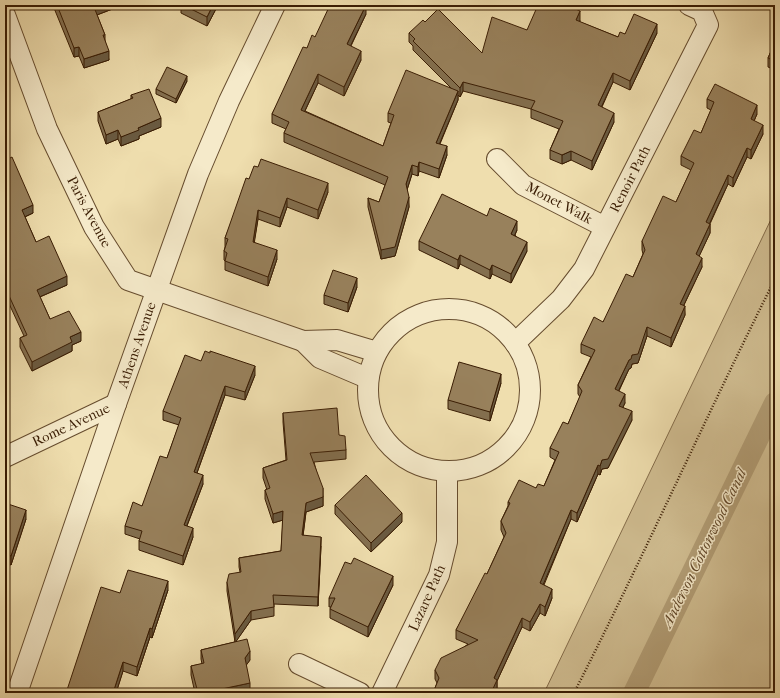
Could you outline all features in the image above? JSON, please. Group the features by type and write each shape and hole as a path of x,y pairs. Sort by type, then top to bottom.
{"street":[{"name":"Athens Avenue","path":"18,693 116,404 198,174 229,101 275,5"},
{"name":"Renoir Path","path":"515,343 561,299 584,269 708,25 702,11 689,5"},
{"name":"Paris Avenue","path":"5,15 47,129 94,227 128,280 303,341 337,340 377,352"},
{"name":"Monet Walk","path":"497,160 523,185 605,227"},
{"path":"446,309 470,312 488,319 503,329 515,343 526,363 531,385 529,407 522,428 508,447 491,461 470,470 447,472 429,470 412,463 396,453 374,424 369,406 367,378 377,352 387,337 400,325 416,316 434,310 446,309"},
{"name":"Paris Avenue","path":"303,341 320,358 367,378"},
{"name":"Rome Avenue","path":"5,457 116,404"},
{"name":"Lazare Path","path":"382,693 439,575 447,542 447,472"},
{"path":"299,664 360,693"}],"path":[{"path":"574,693 614,616 727,374 775,278"}],"shaded area":[{"path":"775,211 775,693 544,693"}],"building":[{"path":"57,5 99,5 94,7 105,35 103,35 109,51 84,59 79,47 74,48"},
{"path":"183,5 213,5 207,17"},
{"path":"330,5 366,5 347,44 361,51 344,87 318,74 301,110 383,146 394,115 388,113 406,70 458,91 436,143 447,146 439,169 419,162 418,167 412,165 406,184 409,197 395,247 381,250 368,198 379,202 388,177 284,133 289,122 272,114 303,47 307,48 312,35 315,37"},
{"path":"538,5 567,5 580,11 576,20 618,37 620,32 625,34 634,14 657,24 630,81 613,73 598,105 614,113 592,161 571,151 562,155 550,150 563,121 531,109 535,101 463,82 460,88 413,41 415,39 409,33 423,20 425,22 438,9 482,53 492,17 527,30"},
{"path":"775,42 775,61 768,58"},
{"path":"167,67 187,76 176,99 156,89"},
{"path":"715,84 757,105 751,119 763,125 751,150 747,148 733,178 728,175 706,222 710,224 696,254 702,258 680,304 685,306 671,338 647,327 638,354 632,355 631,359 629,360 615,389 625,394 619,406 632,411 608,459 602,460 600,466 598,465 577,513 571,510 540,583 552,589 545,607 540,604 530,622 522,618 494,678 497,680 491,693 433,693 439,678 435,670 441,658 478,640 456,630 485,573 487,574 506,533 501,521 510,503 508,502 519,480 536,488 538,484 544,486 559,452 550,448 563,422 568,424 582,391 578,385 595,350 581,344 594,317 603,322 626,274 633,277 645,250 642,241 663,196 676,202 694,163 681,156 694,130 701,133 714,102 707,99"},
{"path":"149,89 161,118 138,128 139,130 121,137 118,130 106,135 98,112 133,98 131,95"},
{"path":"12,157 33,205 22,210 36,242 49,236 67,276 37,290 50,319 69,311 81,332 70,337 72,342 32,362 20,338 27,335 5,287 5,158 6,160"},
{"path":"261,159 328,183 318,210 287,198 280,218 258,210 253,242 277,250 268,277 225,261 227,253 224,251 228,239 225,238 246,178 249,179 254,166 258,167"},
{"path":"442,194 487,216 490,208 517,221 511,234 527,242 511,274 492,265 490,270 460,255 458,260 419,241"},
{"path":"333,270 357,278 348,303 324,295"},
{"path":"205,351 210,353 210,351 255,366 245,392 225,386 194,472 203,475 184,525 193,528 183,556 139,541 142,531 125,526 133,502 142,506 160,456 167,458 181,418 163,411 185,355 201,361"},
{"path":"459,362 501,374 490,412 448,400"},
{"path":"337,408 339,435 345,436 346,450 310,453 323,488 323,497 306,503 302,535 321,537 318,597 273,595 274,607 251,611 235,634 227,582 229,574 241,572 239,558 281,551 283,511 273,514 265,490 270,488 263,468 287,460 283,413"},
{"path":"366,475 402,513 371,543 335,505"},
{"path":"5,503 26,510 11,556 5,554"},
{"path":"354,558 393,576 368,627 330,609 335,598 329,598 345,562 351,564"},
{"path":"128,570 168,581 152,629 150,628 137,667 123,662 113,693 66,693 101,587 120,593"},
{"path":"247,639 250,651 245,658 250,683 198,693 191,666 204,663 201,650"}],"waterway":[{"name":"Anderson Cottonwood Canal","path":"634,693 775,403"}]}
